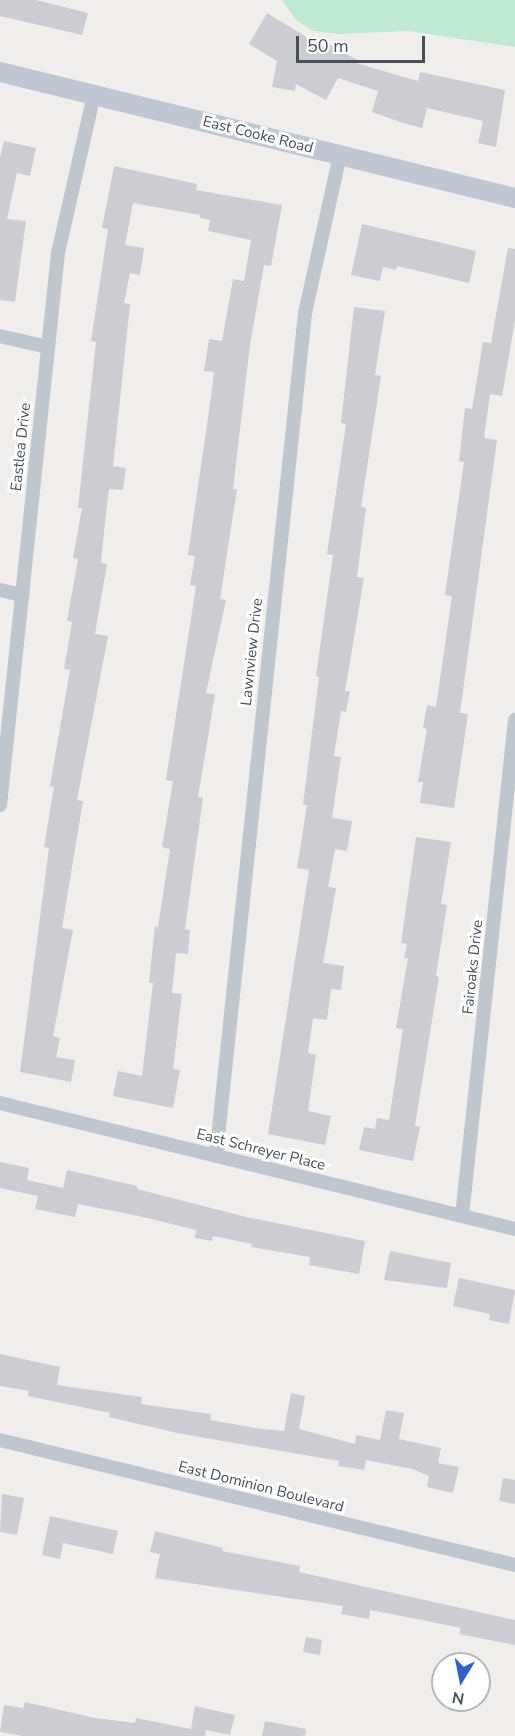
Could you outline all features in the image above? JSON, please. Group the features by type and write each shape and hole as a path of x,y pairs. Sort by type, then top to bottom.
{"main road":[{"name":"East Cooke Road","path":"0,72 515,198"}],"street":[{"name":"Eastlea Drive","path":"0,805 58,253 94,95"},
{"name":"Lawnview Drive","path":"216,1156 305,313 340,155"},
{"path":"0,336 48,347"},
{"path":"0,590 22,595"},
{"name":"Fairoaks Drive","path":"462,1216 515,720"},
{"name":"East Schreyer Place","path":"0,1103 515,1229"},
{"name":"East Dominion Boulevard","path":"0,1440 515,1565"}],"green space":[{"path":"282,0 515,0 515,47 408,31 339,34 313,31 296,20"}],"building":[{"path":"0,0 36,0 88,13 82,35 0,16"},
{"path":"267,13 328,50 330,45 357,60 356,63 418,81 420,72 505,90 496,147 478,143 483,121 427,108 422,128 403,123 372,112 378,91 338,78 326,100 296,84 295,91 272,87 277,61 249,44"},
{"path":"4,141 36,148 30,176 17,173 7,219 26,221 15,302 0,300 0,158"},
{"path":"114,166 197,184 196,190 282,205 271,266 264,265 250,345 233,489 237,489 220,599 226,600 206,693 215,694 198,797 203,798 185,929 190,930 188,954 176,953 172,993 182,994 173,1069 180,1070 173,1108 113,1096 118,1071 142,1076 153,983 149,983 155,926 158,927 170,849 162,847 173,781 166,780 196,586 190,585 195,556 188,555 214,372 204,371 209,339 222,341 233,279 244,281 251,240 208,231 210,220 200,218 200,215 133,203 125,245 144,248 140,275 130,273 124,303 130,304 113,466 126,468 123,490 109,489 101,563 107,564 95,634 108,636 77,800 83,801 62,928 73,930 53,1036 60,1038 56,1057 75,1060 71,1082 20,1072 49,848 44,847 54,787 50,786 70,670 64,669 72,622 67,621 78,559 73,558 82,508 78,508 96,342 91,341 108,229 102,228"},
{"path":"362,224 476,251 469,283 397,266 396,270 383,267 380,281 351,275"},
{"path":"508,248 515,249 515,320 502,396 490,394 484,438 497,440 460,713 468,714 454,808 420,803 423,782 418,782 427,729 423,728 427,705 436,707 452,596 445,595 464,462 459,461 465,408 472,409 483,342 491,343"},
{"path":"354,307 385,311 375,375 381,376 361,507 366,508 357,577 364,578 345,691 350,691 346,712 341,711 334,756 341,757 332,818 352,821 347,851 335,849 328,887 336,888 323,963 344,966 341,990 331,989 327,1020 313,1018 308,1053 316,1055 308,1111 331,1116 325,1145 268,1134 309,870 297,868 307,805 303,805 319,677 316,676 333,555 327,554 346,424 341,423"},
{"path":"416,837 451,842 441,904 447,905 436,976 439,977 415,1126 420,1127 413,1161 359,1150 364,1127 375,1129 377,1118 389,1120 403,1029 396,1028 408,958 404,958 407,944 401,943"},
{"path":"0,1162 29,1168 27,1180 63,1188 67,1170 137,1186 137,1189 246,1217 365,1241 359,1274 309,1265 310,1257 251,1247 252,1244 213,1236 212,1241 195,1238 196,1230 139,1216 78,1204 75,1217 35,1209 38,1196 0,1188"},
{"path":"390,1251 451,1263 447,1288 384,1280"},
{"path":"459,1278 515,1290 509,1324 489,1320 490,1314 453,1306"},
{"path":"0,1354 60,1367 57,1385 142,1397 141,1404 211,1414 210,1420 261,1429 284,1431 291,1393 305,1396 299,1429 355,1444 356,1435 380,1440 386,1410 404,1413 399,1439 441,1448 438,1463 459,1467 453,1493 427,1487 429,1476 412,1469 366,1460 364,1470 338,1466 339,1461 177,1433 109,1417 110,1413 28,1396 29,1391 0,1386"},
{"path":"503,1478 515,1480 515,1504 499,1501"},
{"path":"2,1494 24,1498 17,1535 0,1532"},
{"path":"50,1516 118,1531 113,1554 63,1543 60,1559 42,1555"},
{"path":"155,1531 223,1548 222,1551 300,1566 299,1572 515,1620 515,1645 459,1634 461,1628 370,1610 369,1619 341,1614 343,1606 155,1578 160,1554 150,1552"},
{"path":"306,1637 322,1640 320,1655 303,1652"},
{"path":"25,1702 95,1718 135,1723 136,1718 191,1729 195,1706 235,1715 230,1735 206,1730 205,1736 23,1736 0,1732 4,1705 23,1708"},
{"path":"265,1721 306,1729 305,1736 262,1736"}]}
